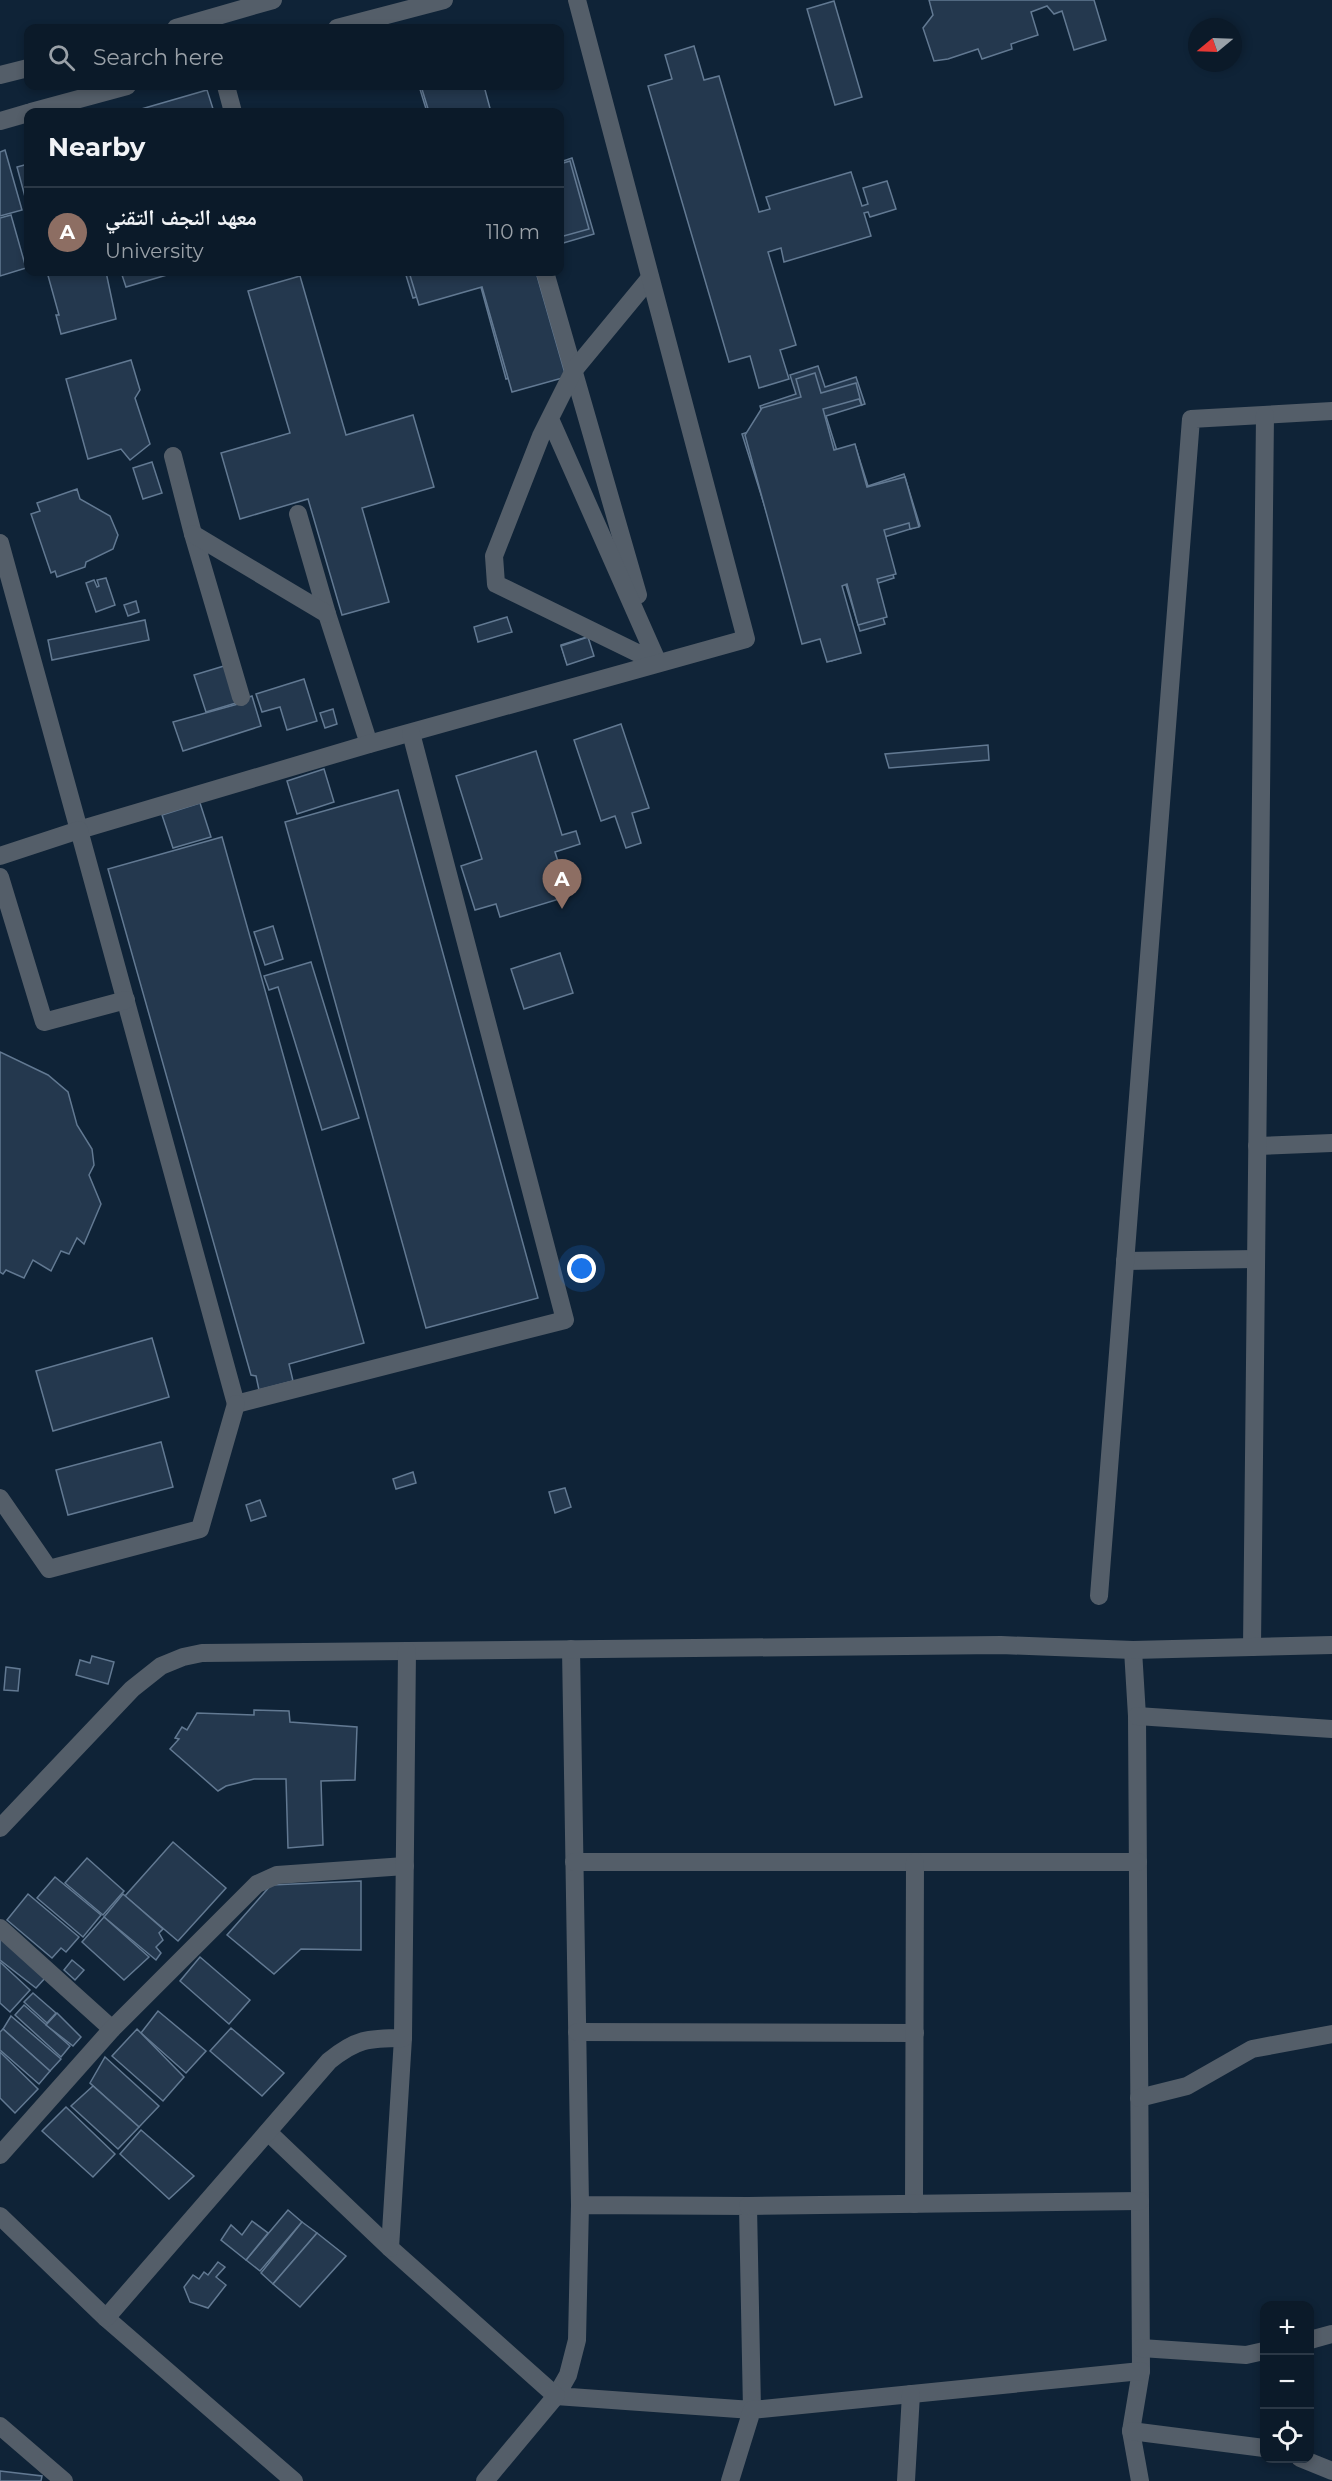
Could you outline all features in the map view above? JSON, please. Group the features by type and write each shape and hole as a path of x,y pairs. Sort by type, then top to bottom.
{"street":[{"path":"190,24 273,0"},
{"path":"345,24 378,8 444,0"},
{"path":"0,856 79,830 369,744 746,639 577,0"},
{"path":"0,75 24,69"},
{"path":"47,108 107,90"},
{"path":"227,90 232,108"},
{"path":"0,122 24,115"},
{"path":"546,276 658,663"},
{"path":"650,278 574,370 550,418 494,556 496,584 658,663"},
{"path":"1099,1596 1191,419 1332,411"},
{"path":"1252,1647 1266,415"},
{"path":"550,418 658,663"},
{"path":"173,456 192,534 241,697"},
{"path":"298,514 369,744"},
{"path":"192,534 327,614"},
{"path":"0,543 237,1404 200,1529 49,1569 0,1498"},
{"path":"237,1404 565,1320 411,733"},
{"path":"1,883 44,1022 126,1000"},
{"path":"1257,1146 1332,1143"},
{"path":"1125,1261 1256,1259"},
{"path":"0,1828 132,1689 161,1666 183,1657 202,1653 1001,1645 1133,1650 1332,1645"},
{"path":"485,2481 556,2396 574,2359 577,2340 580,2205 571,1649"},
{"path":"1133,1650 1137,1716 1141,2371 1131,2431 1140,2481"},
{"path":"390,2248 403,2038 407,1651"},
{"path":"1137,1716 1332,1729"},
{"path":"574,1862 1138,1862"},
{"path":"914,2204 915,1862"},
{"path":"0,2155 112,2029 256,1884 267,1878 405,1866"},
{"path":"0,1928 112,2029"},
{"path":"577,2032 915,2033"},
{"path":"1139,2098 1187,2086 1251,2049 1332,2034"},
{"path":"106,2318 329,2061 357,2041 372,2038 403,2038"},
{"path":"268,2132 390,2248 556,2396 752,2410 1141,2371"},
{"path":"580,2205 748,2206 1140,2200"},
{"path":"730,2481 752,2410 748,2206"},
{"path":"0,2216 106,2318 294,2481"},
{"path":"1314,2339 1332,2334"},
{"path":"1141,2348 1246,2355 1260,2352"},
{"path":"906,2481 911,2394"},
{"path":"0,2426 64,2481"},
{"path":"1131,2431 1260,2447"},
{"path":"1311,2463 1332,2472"}],"building":[{"path":"929,0 1094,0 1106,40 1074,50 1062,11 1054,14 1047,6 1031,12 1038,35 1011,44 1012,49 982,59 978,49 934,61 923,28 933,15"},
{"path":"834,1 862,97 835,105 807,9"},
{"path":"694,46 704,80 719,76 759,212 770,209 766,197 851,172 862,206 868,204 863,188 887,181 896,209 870,217 868,212 864,213 871,236 784,262 781,248 768,252 796,345 780,350 789,379 759,388 750,356 729,362 648,86 672,79 665,55"},
{"path":"207,90 213,108 145,108"},
{"path":"420,90 482,90 488,108 426,108"},
{"path":"422,90 485,90 490,108 428,108"},
{"path":"5,150 22,210 0,216 0,152"},
{"path":"572,158 594,234 564,243 564,161"},
{"path":"570,161 589,229 564,236 564,163"},
{"path":"24,165 24,193 17,167"},
{"path":"11,215 24,261 24,269 0,276 0,218"},
{"path":"48,276 107,276 116,319 61,334 56,315 59,315"},
{"path":"122,276 163,276 126,287"},
{"path":"300,276 346,435 413,415 434,487 362,508 389,602 342,615 308,499 240,519 221,453 290,433 248,291"},
{"path":"406,276 530,276 555,365 506,379 479,280 413,298"},
{"path":"410,276 537,276 566,377 512,392 482,287 419,305"},
{"path":"131,360 140,390 135,398 150,444 130,460 121,449 88,459 66,379"},
{"path":"818,366 825,387 856,377 865,404 826,416 837,451 855,445 868,486 904,474 920,526 881,538 894,578 872,585 885,624 860,631 845,582 836,585 858,653 831,661 822,633 806,638 742,434 766,426 760,406 796,394 790,375"},
{"path":"815,373 821,393 856,383 862,406 859,399 823,409 834,450 855,444 867,487 905,477 919,527 910,529 909,523 884,530 896,574 877,579 887,617 858,625 847,584 842,586 861,653 827,662 820,639 802,644 745,435 762,408 801,397 796,379"},
{"path":"152,462 162,493 143,499 133,468"},
{"path":"77,489 80,499 110,516 118,535 113,549 86,562 85,567 57,577 55,571 51,573 31,514 40,511 37,503"},
{"path":"106,578 115,605 96,612 86,583 94,580 97,587 99,586 97,580"},
{"path":"136,601 139,612 128,616 124,605"},
{"path":"507,617 512,632 478,642 474,627"},
{"path":"145,620 149,640 52,660 48,640"},
{"path":"587,637 592,653 566,661 561,645"},
{"path":"588,637 594,656 567,665 561,646"},
{"path":"224,666 236,703 206,712 194,675"},
{"path":"304,679 317,721 287,730 280,707 262,712 256,694"},
{"path":"252,696 261,726 183,751 173,722 238,704 237,701"},
{"path":"333,709 337,724 325,728 320,713"},
{"path":"621,724 649,808 632,813 641,843 626,848 615,816 601,821 574,740"},
{"path":"988,745 989,760 889,768 885,754"},
{"path":"536,751 562,835 576,831 580,844 555,852 569,896 500,917 496,904 475,910 461,866 482,859 456,776"},
{"path":"324,769 334,802 297,814 287,781"},
{"path":"398,790 538,1298 426,1328 285,822"},
{"path":"200,803 211,837 173,848 162,815"},
{"path":"222,837 364,1343 289,1364 293,1381 259,1390 256,1376 251,1375 108,869"},
{"path":"273,926 283,959 265,965 254,932"},
{"path":"560,953 573,993 524,1009 511,969"},
{"path":"311,962 359,1118 322,1130 278,987 269,990 264,976"},
{"path":"0,1052 48,1075 68,1092 77,1125 92,1149 94,1165 89,1175 101,1204 84,1244 77,1238 69,1254 61,1251 51,1271 33,1260 24,1278 6,1270 3,1274 0,1272"},
{"path":"152,1338 169,1397 53,1431 36,1371"},
{"path":"161,1442 173,1487 68,1515 56,1470"},
{"path":"413,1472 416,1483 396,1489 393,1479"},
{"path":"565,1488 571,1507 555,1513 549,1492"},
{"path":"260,1500 266,1516 251,1521 246,1505"},
{"path":"92,1656 114,1662 108,1684 76,1675 80,1660 90,1663"},
{"path":"6,1667 20,1669 18,1691 4,1690"},
{"path":"254,1710 289,1711 290,1722 357,1727 355,1780 321,1781 323,1845 288,1848 286,1779 254,1779 226,1786 218,1791 170,1749 179,1739 175,1738 182,1727 187,1730 197,1713 254,1715"},
{"path":"173,1842 226,1888 178,1941 125,1896"},
{"path":"87,1858 124,1891 103,1915 65,1883"},
{"path":"55,1877 101,1915 83,1937 37,1898"},
{"path":"361,1881 361,1950 301,1949 274,1974 227,1935 271,1885"},
{"path":"28,1894 79,1937 66,1952 61,1948 52,1958 7,1920"},
{"path":"123,1894 163,1929 159,1933 163,1940 156,1947 161,1953 156,1960 104,1917"},
{"path":"104,1917 149,1957 124,1980 82,1942"},
{"path":"0,1938 46,1977 36,1988 0,1960"},
{"path":"200,1957 250,2000 229,2024 180,1981"},
{"path":"72,1960 84,1970 75,1980 64,1970"},
{"path":"0,1962 30,1990 10,2012 0,2003"},
{"path":"33,1993 56,2013 47,2023 24,2002"},
{"path":"24,2005 70,2046 61,2057 15,2015"},
{"path":"158,2011 206,2051 186,2073 141,2033"},
{"path":"57,2013 81,2037 73,2046 46,2025"},
{"path":"11,2016 61,2059 50,2071 3,2029"},
{"path":"231,2028 284,2073 262,2096 210,2051"},
{"path":"3,2029 50,2071 39,2084 0,2050 0,2032"},
{"path":"137,2029 184,2077 163,2101 112,2056"},
{"path":"0,2052 38,2089 15,2113 0,2098"},
{"path":"105,2057 159,2106 139,2127 90,2083"},
{"path":"93,2086 139,2127 118,2149 71,2106"},
{"path":"66,2107 115,2154 93,2177 42,2131"},
{"path":"141,2130 194,2176 169,2199 120,2154"},
{"path":"288,2210 302,2222 260,2271 246,2260"},
{"path":"252,2221 268,2233 246,2260 221,2240 231,2225 242,2235"},
{"path":"302,2222 317,2233 273,2284 261,2273"},
{"path":"317,2233 346,2256 300,2307 273,2284"},
{"path":"218,2262 225,2267 216,2277 226,2285 208,2308 190,2302 184,2287 193,2275 199,2279 204,2272 208,2275"},
{"path":"0,2471 42,2476 41,2481 0,2481"}],"place":[{"name":"معهد النجف التقني","path":"562,909"}]}
